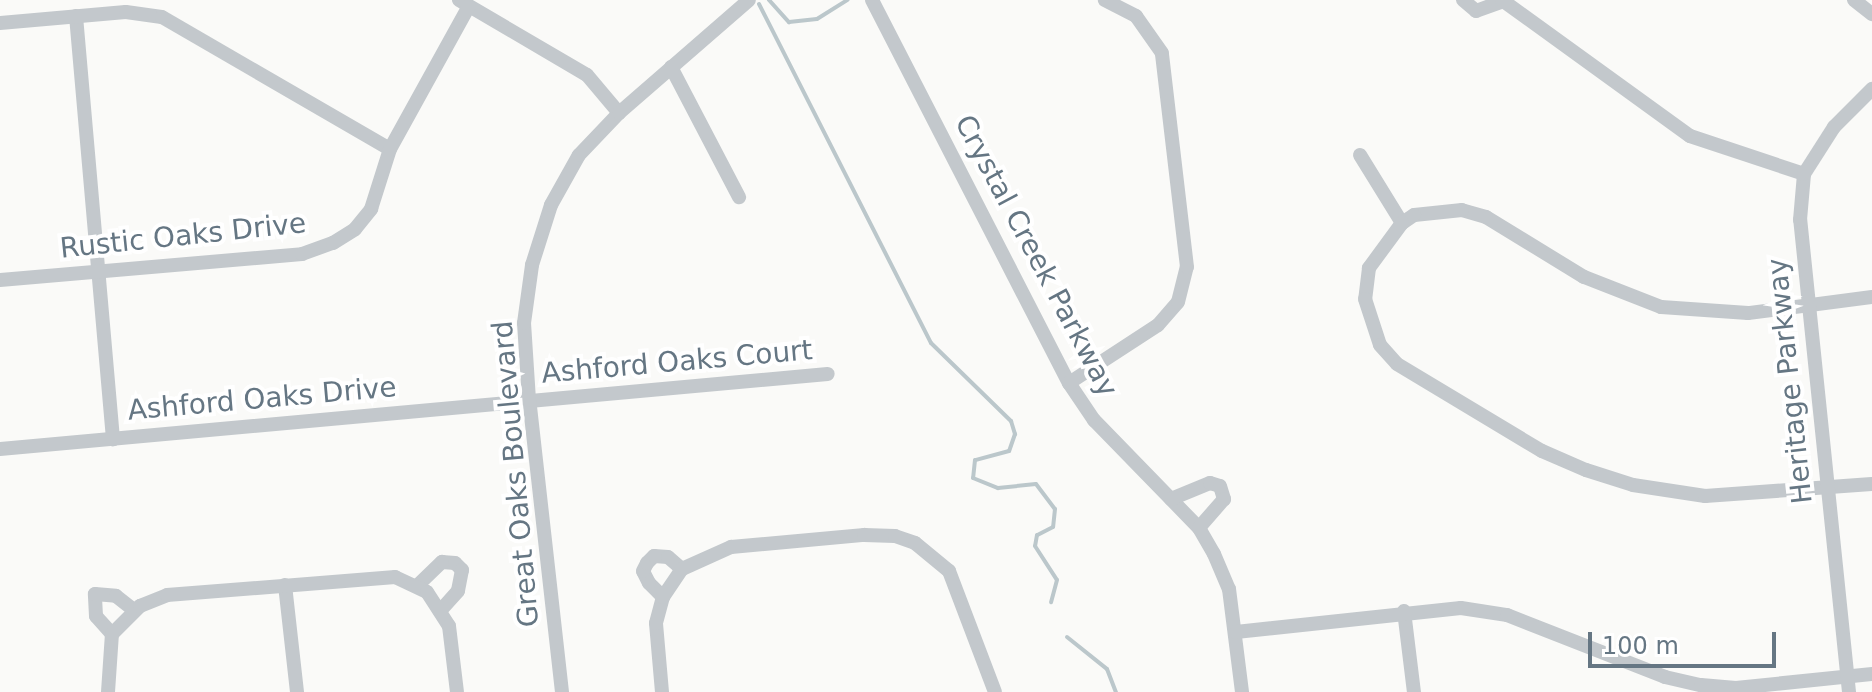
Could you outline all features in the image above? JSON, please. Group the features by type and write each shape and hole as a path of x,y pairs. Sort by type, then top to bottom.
{"street":[{"name":"Great Oaks Boulevard","path":"562,692 529,400 524,323 532,265 551,205 579,155 619,113 749,0"},
{"name":"Crystal Creek Parkway","path":"872,0 1069,383 1094,420 1199,528 1222,569 1236,632 1242,692"},
{"path":"1069,383 1158,325 1178,302 1187,267 1162,53 1136,16 1105,0"},
{"path":"1463,0 1476,11 1502,1 1690,136 1804,174"},
{"path":"1854,0 1872,14"},
{"path":"464,3 587,75 619,113"},
{"name":"Rustic Oaks Drive","path":"0,280 302,254 333,243 355,229 371,209 390,149 464,3"},
{"path":"0,23 126,12 162,17 390,149"},
{"path":"76,16 113,439"},
{"path":"671,67 739,197"},
{"name":"Heritage Parkway","path":"1848,684 1805,305 1800,220 1804,174 1834,127 1872,89"},
{"path":"1360,155 1402,223"},
{"path":"1872,297 1701,313 1661,307 1584,277 1486,217 1441,210 1402,223 1369,268 1365,299 1380,345 1397,364 1542,451 1633,485 1705,496 1826,490 1872,484"},
{"name":"Ashford Oaks Court","path":"529,400 828,374"},
{"name":"Ashford Oaks Drive","path":"0,449 529,400"},
{"path":"1171,499 1210,483 1220,486 1224,499 1199,528"},
{"path":"662,692 656,623 663,597 682,569 731,547 864,535 895,536 915,543 949,571 995,692"},
{"path":"663,597 649,583 643,571 647,563 654,556 668,557 682,569"},
{"path":"419,584 442,562 455,563 462,570 458,591 440,611"},
{"path":"108,692 112,634 134,610 167,595 395,577 419,584 449,626 457,692"},
{"path":"285,585 297,692"},
{"path":"112,634 96,616 95,594 116,596 134,610"},
{"path":"1236,632 1404,611 1461,608 1507,615 1665,677 1701,685 1736,688 1848,684 1872,674"},
{"path":"1404,611 1414,692"}],"waterway":[{"path":"769,0 789,22 817,19 848,0"},
{"path":"759,4 931,343 1011,421 1015,434 1009,451 975,460 973,478 998,488 1036,484 1055,509 1053,527 1037,535 1035,546 1057,580 1051,602"},
{"path":"1067,637 1107,669 1116,692"}]}
